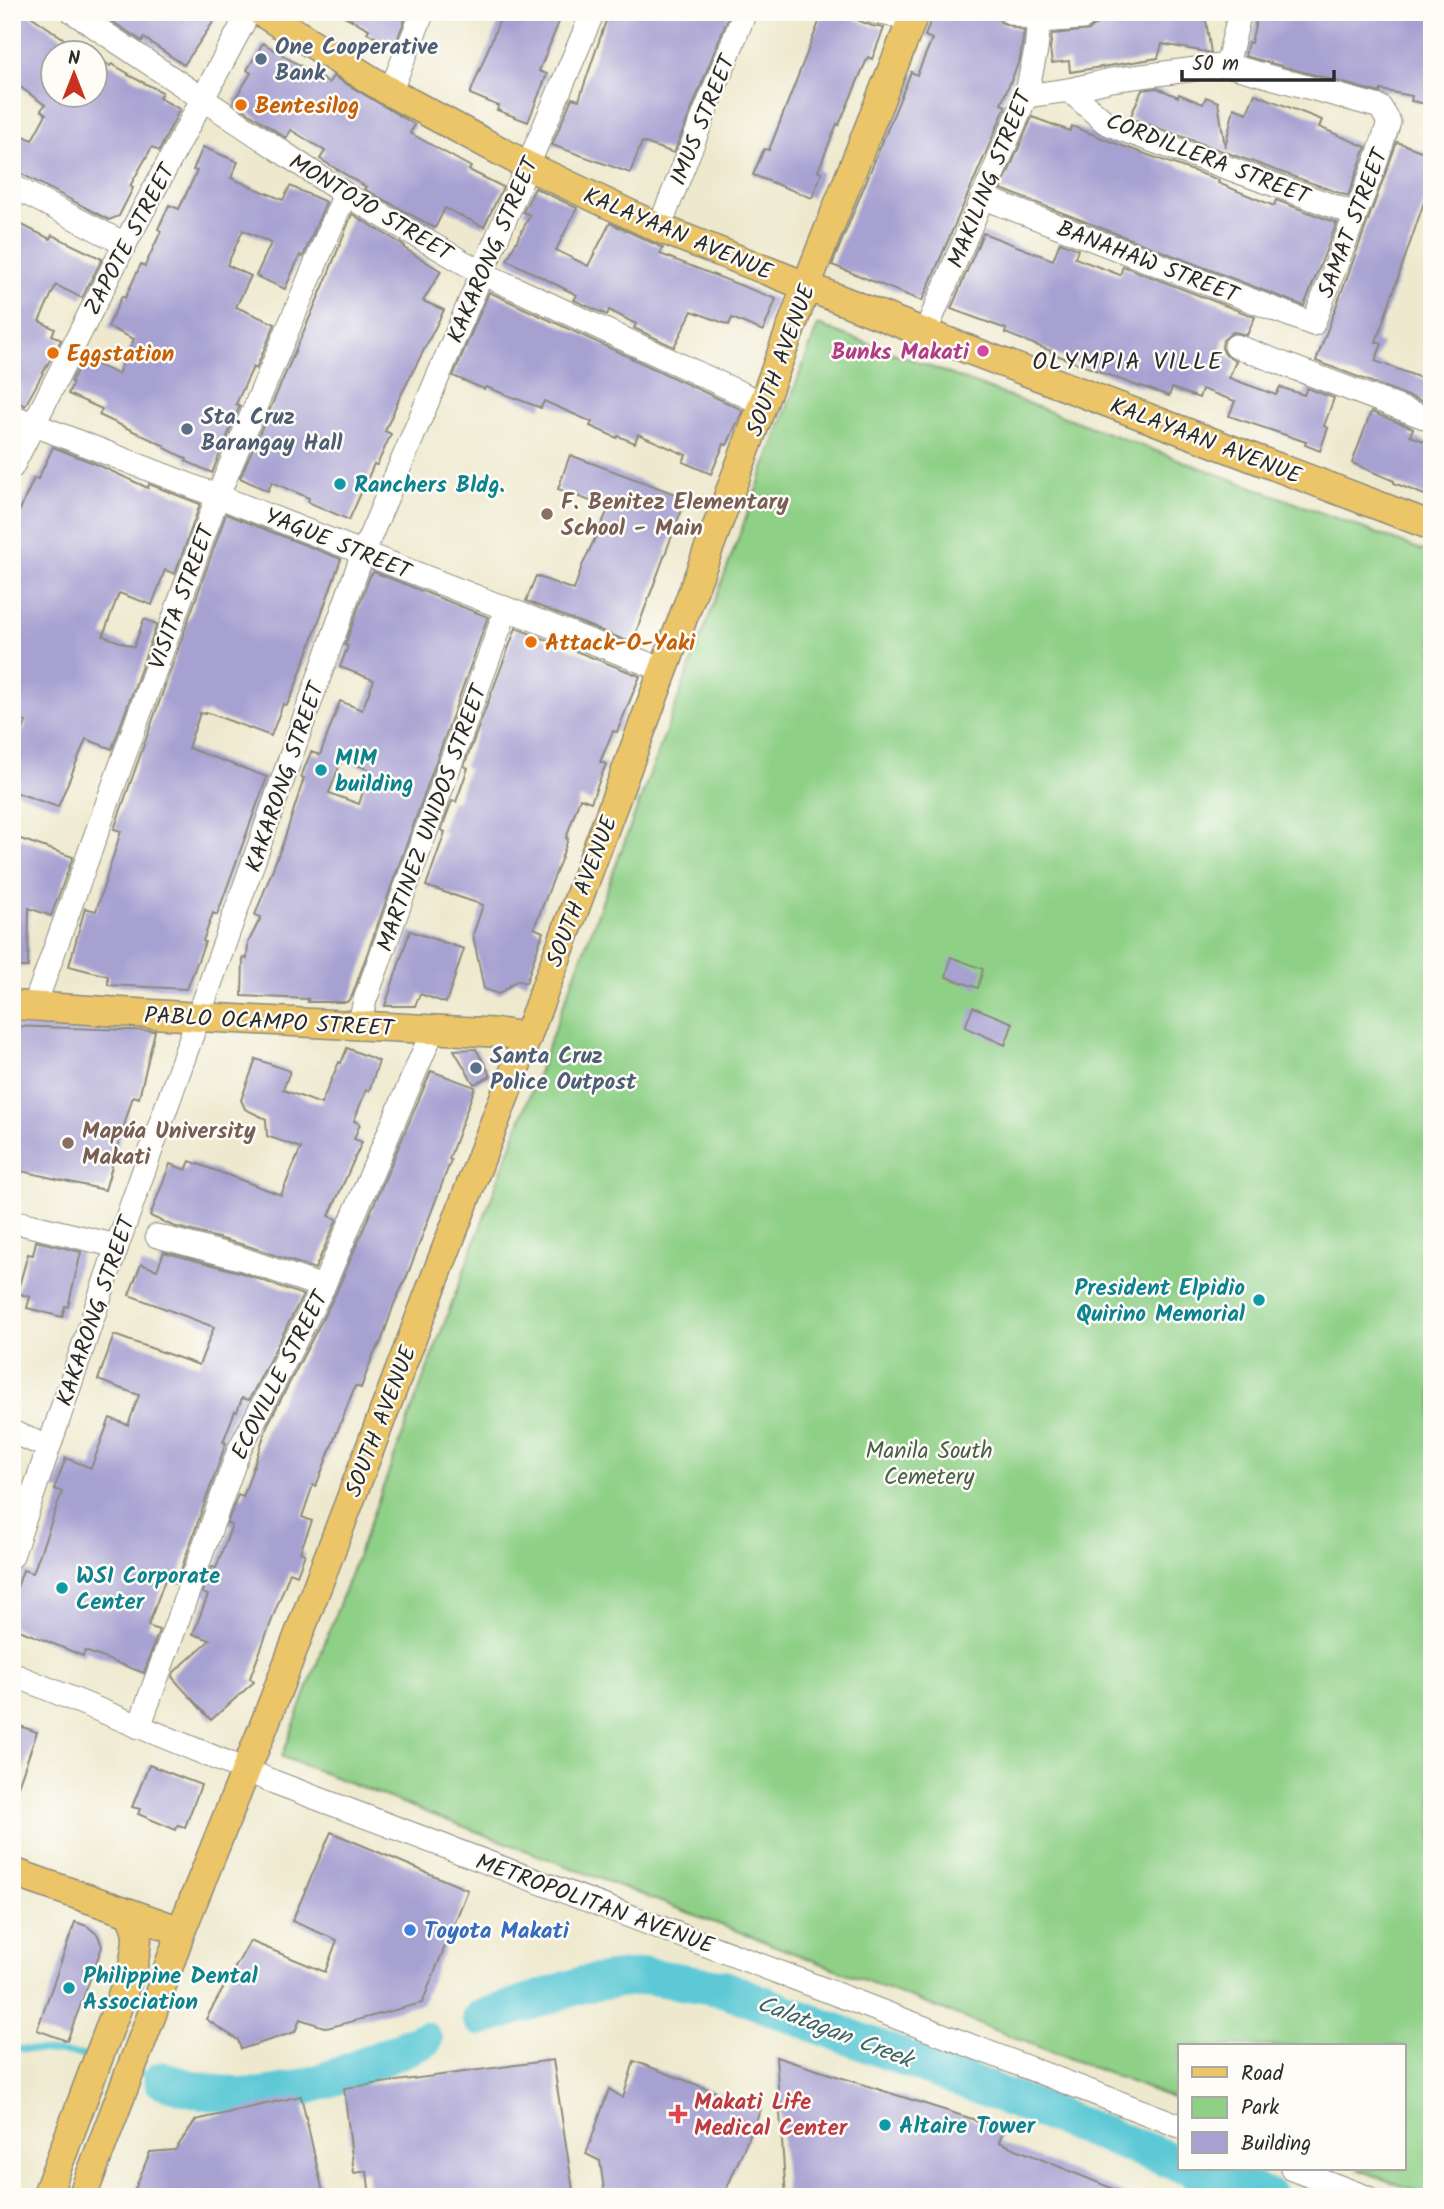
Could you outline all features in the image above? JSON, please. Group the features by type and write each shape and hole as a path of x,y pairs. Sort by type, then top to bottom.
{"main road":[{"name":"KALAYAAN AVENUE","path":"261,12 390,92 528,166 659,228 925,333 1432,526"},
{"name":"SOUTH AVENUE","path":"82,2197 181,1931 326,1563 527,1037 807,287 913,16"},
{"name":"PABLO OCAMPO STREET","path":"23,1006 502,1033 527,1037"},
{"path":"12,1872 181,1931"},
{"path":"46,2197 133,1966 138,1938 137,1926 129,1913"},
{"path":"133,1966 156,1945 181,1931"}],"street":[{"name":"MONTOJO STREET","path":"73,12 345,194 482,273 764,404"},
{"name":"ZAPOTE STREET","path":"12,467 23,420 125,244 249,12"},
{"path":"390,92 423,12"},
{"name":"KAKARONG STREET","path":"12,1556 117,1246 363,553 593,12"},
{"name":"IMUS STREET","path":"659,228 745,12"},
{"path":"875,12 913,16"},
{"path":"1010,12 1039,22 1083,18"},
{"path":"1026,96 1111,80 1227,65 1240,12"},
{"name":"MAKILING STREET","path":"925,333 1026,96 1039,22"},
{"name":"SAMAT STREET","path":"1227,65 1380,107 1389,122 1314,324"},
{"name":"CORDILLERA STREET","path":"1069,90 1105,122 1123,130 1355,214"},
{"path":"12,186 125,244"},
{"name":"VISITA STREET","path":"23,1006 218,495 345,194"},
{"name":"BANAHAW STREET","path":"982,197 1314,324"},
{"path":"1236,346 1432,420"},
{"name":"YAGUE STREET","path":"23,420 664,670"},
{"name":"MARTINEZ UNIDOS STREET","path":"359,1026 365,1000 506,610"},
{"name":"ECOVILLE STREET","path":"139,1727 239,1450 323,1287 433,1030"},
{"path":"12,1221 117,1246"},
{"path":"157,1236 243,1259 323,1287"},
{"path":"12,1432 48,1447"},
{"name":"METROPOLITAN AVENUE","path":"12,1674 274,1782 802,1980 1178,2125"},
{"path":"1295,2170 1366,2197"}],"green space":[{"name":"Manila South Cemetery","path":"818,325 1432,554 1432,2197 1360,2170 1406,2170 1406,2044 1178,2044 1178,2100 282,1757"}],"building":[{"path":"12,12 25,12 63,38 38,38 38,100 12,81"},
{"path":"115,12 207,12 216,18 184,65 144,38 142,41 110,20"},
{"path":"337,12 408,12 394,47 367,33 369,29"},
{"path":"503,12 563,12 539,71 547,74 528,122 497,110 499,106 470,94"},
{"path":"609,12 721,12 729,15 674,153 642,142 630,173 552,145 572,98 579,100"},
{"path":"823,12 838,12 884,28 872,59 868,57 839,125 837,124 818,171 822,172 812,198 753,175 764,149 769,150"},
{"path":"934,12 996,12 1000,22 1024,31 1020,59 1001,104 1006,106 922,301 832,265 911,72 917,75 932,39 925,36"},
{"path":"1095,12 1205,14 1211,53 1162,44 1158,58 1070,72 1069,61 1052,63 1052,34 1090,30 1096,24"},
{"path":"1264,12 1432,12 1432,105 1411,101 1412,96 1381,90 1380,93 1245,56 1257,17 1263,19"},
{"path":"263,43 329,83 333,76 415,125 410,133 471,167 469,170 503,187 484,227 445,208 435,228 364,189 366,187 320,159 325,151 291,130 286,138 233,102 251,73 247,70"},
{"path":"108,64 112,64 162,92 159,98 180,109 159,151 152,147 130,186 133,188 119,216 109,220 12,169 12,130 32,140 46,114 41,110 108,108"},
{"path":"1157,88 1203,104 1206,97 1218,102 1225,147 1234,108 1247,113 1255,94 1322,120 1319,127 1366,147 1348,196 1130,118 1142,90"},
{"path":"1032,117 1070,131 1072,126 1219,180 1218,183 1274,206 1276,200 1337,223 1304,306 1001,189"},
{"path":"1397,142 1432,155 1432,179 1376,342 1382,344 1375,361 1432,382 1432,405 1316,361"},
{"path":"203,147 238,162 231,178 283,200 290,186 326,202 303,257 300,255 285,289 256,276 271,243 243,230 227,265 251,276 236,307 275,324 256,369 253,367 236,404 240,406 212,473 186,461 187,459 165,446 99,415 102,409 68,394 83,359 118,374 134,339 108,327 141,264 145,266 169,205 179,209 197,171 193,170"},
{"path":"535,188 577,208 556,250 588,266 610,223 663,248 660,254 776,299 763,331 732,318 729,325 692,311 674,347 634,328 636,324 609,310 607,315 574,300 577,295 507,260 530,215 523,212"},
{"path":"352,214 441,271 423,301 444,310 399,399 385,431 391,434 377,465 374,464 349,520 272,482 268,491 240,478"},
{"path":"12,220 50,239 52,235 102,259 82,298 56,285 39,321 55,329 52,335 61,340 25,406 12,399"},
{"path":"983,233 1053,260 1060,242 1078,249 1075,258 1120,275 1123,266 1255,317 1247,335 1233,332 1223,340 1222,348 1225,354 1236,361 1229,378 1276,395 1280,387 1304,395 1307,388 1334,398 1324,426 1328,428 1320,451 1305,445 1306,442 1229,416 1235,401 1202,389 1199,398 1172,388 1169,396 1140,387 1051,353 1005,333 1006,329 951,309"},
{"path":"489,292 743,410 711,474 683,462 686,455 638,434 635,443 618,436 617,438 590,426 592,422 544,401 541,408 453,376"},
{"path":"1371,412 1413,428 1410,436 1432,444 1432,498 1352,463"},
{"path":"53,447 148,488 149,484 200,504 175,574 165,570 152,605 119,593 103,636 134,647 144,619 157,624 112,749 86,739 58,807 12,791 12,761 26,722 12,715 12,506 20,510 34,478 38,479"},
{"path":"570,455 686,498 632,643 526,601 536,576 574,590 609,508 558,489"},
{"path":"226,514 341,559 294,690 287,705 283,704 271,736 206,712 200,713 188,748 267,777 217,915 213,913 187,989 108,985 108,976 69,966 85,908 96,911 121,831 114,829"},
{"path":"374,572 488,617 352,996 347,1002 308,1002 308,999 242,996 243,958 247,959 248,943 261,917 255,915 284,840 304,778 301,777 311,752 320,755 340,701 362,710 374,680 340,667 348,646 345,645 370,576","holes":["342,759 370,770 359,804 329,793"]},
{"path":"516,628 640,676 617,732 613,731 600,762 606,764 591,802 580,798 560,862 534,928 543,932 526,983 517,980 499,994 484,989 473,935 483,905 426,886 445,832 441,830 452,801 456,802 468,768 464,766"},
{"path":"12,836 73,857 51,916 29,908 28,967 12,967"},
{"path":"410,931 464,949 446,1003 420,994 415,1006 385,1006"},
{"path":"951,957 983,969 978,988 946,977"},
{"path":"973,1007 1013,1023 1005,1045 965,1027"},
{"name":"Mapúa University Makati","path":"12,1026 155,1031 139,1098 133,1096 105,1190 12,1169"},
{"path":"347,1048 379,1061 369,1091 366,1090 354,1121 360,1124 354,1139 362,1142 329,1216 337,1219 315,1269 248,1246 173,1226 150,1216 170,1164 186,1170 190,1161 281,1195 301,1148 267,1136 266,1119 245,1109 241,1100 256,1059 290,1071 283,1090 321,1104"},
{"name":"Santa Cruz Police Outpost","path":"476,1049 491,1076 474,1084 454,1050"},
{"path":"431,1071 475,1087 449,1159 451,1160 381,1342 373,1355 361,1388 355,1386 316,1486 313,1485 302,1517 312,1521 300,1552 305,1554 297,1575 290,1572 250,1678 254,1682 211,1720 172,1677 174,1672 210,1640 193,1634 208,1595 202,1593 212,1567 216,1568 232,1525 227,1523 238,1495 243,1497 268,1424 336,1293"},
{"path":"36,1241 81,1252 68,1307 65,1306 62,1317 27,1308 30,1297 17,1293 28,1254 33,1255"},
{"path":"164,1252 239,1272 303,1295 249,1400 242,1398 237,1412 235,1411 176,1584 165,1580 148,1626 159,1630 144,1673 85,1651 83,1656 12,1627 12,1602 23,1570 33,1573 62,1492 54,1489 66,1458 91,1468 110,1418 128,1425 139,1395 98,1380 114,1335 199,1365 214,1327 129,1295 141,1264 157,1270"},
{"path":"17,1725 37,1732 15,1795 12,1794 12,1726"},
{"path":"149,1765 201,1785 185,1827 178,1825 176,1830 138,1814 140,1809 132,1807"},
{"path":"331,1832 468,1890 422,2003 327,2028 300,2019 295,2032 241,2049 238,2040 206,2019 250,1941 325,1972 337,1940 292,1921"},
{"name":"Philippine Dental Association","path":"75,1922 87,1926 98,1935 102,1947 67,2041 37,2030"},
{"name":"Altaire Tower","path":"776,2057 1004,2129 999,2142 1133,2197 786,2197"},
{"path":"553,2060 574,2197 370,2197 367,2171 354,2173 344,2088"},
{"path":"634,2061 761,2109 723,2197 605,2197 600,2161 586,2154 609,2089 623,2098"},
{"path":"301,2096 324,2197 132,2197 150,2152 175,2150 196,2120"}],"waterway":[{"name":"Calatagan Creek","path":"481,2018 584,1984 647,1976 722,1988 1178,2163"},
{"name":"Calatagan Creek","path":"162,2080 224,2094 268,2095 336,2076 424,2040"},
{"name":"Calatagan Creek","path":"12,2048 84,2055"},
{"name":"Calatagan Creek","path":"139,2071 162,2080"},
{"name":"Calatagan Creek","path":"1196,2170 1269,2197"}],"place":[{"name":"One Cooperative Bank","path":"261,59"},
{"name":"Bentesilog","path":"241,105"},
{"name":"Bunks Makati","path":"983,351"},
{"name":"Eggstation","path":"53,353"},
{"name":"Sta. Cruz Barangay Hall","path":"187,429"},
{"name":"Ranchers Bldg.","path":"340,484"},
{"name":"F. Benitez Elementary School - Main","path":"547,514"},
{"name":"Attack-O-Yaki","path":"531,642"},
{"name":"MIM building","path":"321,770"},
{"name":"Santa Cruz Police Outpost","path":"476,1068"},
{"name":"Mapúa University Makati","path":"68,1143"},
{"name":"President Elpidio Quirino Memorial","path":"1259,1300"},
{"name":"WSI Corporate Center","path":"62,1588"},
{"name":"Toyota Makati","path":"410,1930"},
{"name":"Philippine Dental Association","path":"69,1988"},
{"name":"Makati Life Medical Center","path":"678,2114"},
{"name":"Altaire Tower","path":"885,2125"}],"district":[{"name":"OLYMPIA VILLE","path":"1128,361"}]}
